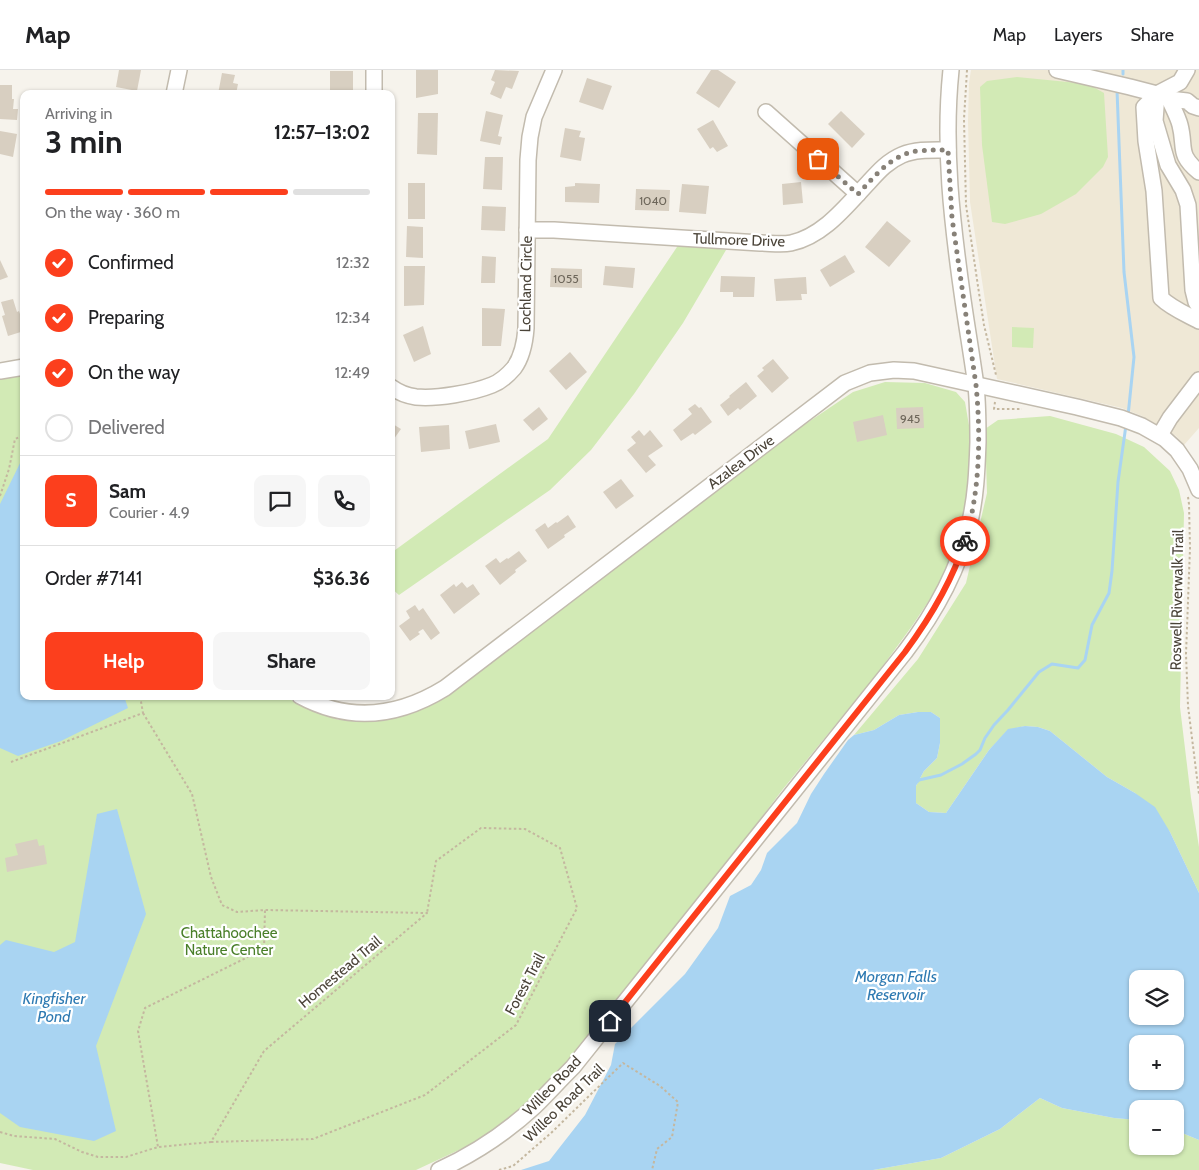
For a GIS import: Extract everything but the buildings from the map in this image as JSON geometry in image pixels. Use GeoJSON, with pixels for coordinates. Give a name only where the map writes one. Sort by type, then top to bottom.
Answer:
{"type":"FeatureCollection","features":[{"type":"Feature","properties":{"kind":"street"},"geometry":{"type":"LineString","coordinates":[[175,90],[179,70]]}},
{"type":"Feature","properties":{"kind":"street"},"geometry":{"type":"LineString","coordinates":[[374,70],[374,90]]}},
{"type":"Feature","properties":{"kind":"street","name":"Lochland Circle"},"geometry":{"type":"LineString","coordinates":[[395,389],[403,393],[426,398],[476,390],[494,384],[504,378],[514,368],[519,359],[523,349],[526,328],[528,154],[530,137],[534,117],[554,70]]}},
{"type":"Feature","properties":{"kind":"street","name":"Willeo Road"},"geometry":{"type":"LineString","coordinates":[[439,1170],[466,1157],[512,1126],[534,1107],[573,1067],[918,634],[930,616],[956,566],[969,526],[974,498],[977,470],[978,410],[952,218],[948,150],[951,70]]}},
{"type":"Feature","properties":{"kind":"street"},"geometry":{"type":"LineString","coordinates":[[1057,70],[1130,86],[1163,97],[1187,101],[1192,106],[1199,108]]}},
{"type":"Feature","properties":{"kind":"street"},"geometry":{"type":"LineString","coordinates":[[1187,70],[1180,82],[1163,97],[1144,107],[1146,141],[1154,191],[1161,298],[1166,303],[1199,321]]}},
{"type":"Feature","properties":{"kind":"street"},"geometry":{"type":"LineString","coordinates":[[1163,97],[1199,96]]}},
{"type":"Feature","properties":{"kind":"street"},"geometry":{"type":"LineString","coordinates":[[1163,97],[1180,124],[1186,159],[1199,172]]}},
{"type":"Feature","properties":{"kind":"street"},"geometry":{"type":"LineString","coordinates":[[1163,97],[1154,121],[1168,165],[1183,190],[1188,205],[1193,290],[1199,307]]}},
{"type":"Feature","properties":{"kind":"street"},"geometry":{"type":"LineString","coordinates":[[766,112],[858,194]]}},
{"type":"Feature","properties":{"kind":"street","name":"Tullmore Drive"},"geometry":{"type":"LineString","coordinates":[[527,230],[790,243],[803,239],[823,228],[890,162],[902,155],[916,151],[948,150]]}},
{"type":"Feature","properties":{"kind":"street"},"geometry":{"type":"LineString","coordinates":[[0,371],[20,368]]}},
{"type":"Feature","properties":{"kind":"street","name":"Azalea Drive"},"geometry":{"type":"LineString","coordinates":[[307,700],[336,710],[380,713],[414,705],[431,697],[845,383],[870,373],[894,370],[914,371],[1077,407],[1128,421],[1160,435],[1170,443],[1190,469],[1193,492]]}},
{"type":"Feature","properties":{"kind":"street"},"geometry":{"type":"LineString","coordinates":[[1160,435],[1170,418],[1199,380]]}},
{"type":"Feature","properties":{"kind":"path"},"geometry":{"type":"LineString","coordinates":[[967,70],[964,119],[966,205],[981,309],[996,372],[994,409]]}},
{"type":"Feature","properties":{"kind":"path"},"geometry":{"type":"LineString","coordinates":[[0,496],[9,468],[15,439],[20,437]]}},
{"type":"Feature","properties":{"kind":"path","name":"Roswell Riverwalk Trail"},"geometry":{"type":"LineString","coordinates":[[1193,492],[1190,504],[1186,654],[1188,706],[1199,794]]}},
{"type":"Feature","properties":{"kind":"path"},"geometry":{"type":"LineString","coordinates":[[11,762],[143,712],[141,700]]}},
{"type":"Feature","properties":{"kind":"path","name":"Homestead Trail"},"geometry":{"type":"LineString","coordinates":[[143,712],[192,794],[211,877],[222,905],[238,912],[265,910],[427,914]]}},
{"type":"Feature","properties":{"kind":"path","name":"Forest Trail"},"geometry":{"type":"LineString","coordinates":[[211,1142],[313,1139],[425,1094],[516,1025],[577,908],[560,848],[525,829],[482,828],[436,861],[427,914]]}},
{"type":"Feature","properties":{"kind":"path"},"geometry":{"type":"LineString","coordinates":[[158,1147],[138,1031],[145,1008],[264,949],[265,910]]}},
{"type":"Feature","properties":{"kind":"path","name":"Homestead Trail"},"geometry":{"type":"LineString","coordinates":[[211,1142],[264,1051],[427,914]]}},
{"type":"Feature","properties":{"kind":"path","name":"Willeo Road Trail"},"geometry":{"type":"LineString","coordinates":[[500,1170],[513,1166],[551,1133],[623,1063],[660,1086],[678,1102],[672,1137],[657,1149],[652,1170]]}},
{"type":"Feature","properties":{"kind":"path"},"geometry":{"type":"LineString","coordinates":[[0,1132],[14,1136],[55,1139],[82,1152],[98,1157],[126,1157],[158,1147],[211,1142]]}},
{"type":"Feature","properties":{"kind":"shaded area"},"geometry":{"type":"Polygon","coordinates":[[[971,70],[1199,70],[1199,428],[1184,445],[1176,436],[1142,416],[1122,408],[997,379],[970,202],[968,121],[971,70]]]}},
{"type":"Feature","properties":{"kind":"green space"},"geometry":{"type":"Polygon","coordinates":[[[1017,77],[1088,84],[1104,93],[1108,157],[1103,167],[1076,194],[1041,214],[1005,224],[992,222],[982,145],[980,87],[987,81],[1017,77]]]}},
{"type":"Feature","properties":{"kind":"green space"},"geometry":{"type":"Polygon","coordinates":[[[679,244],[726,250],[683,323],[634,394],[591,450],[550,490],[399,595],[395,592],[395,550],[548,439],[679,244]]]}},
{"type":"Feature","properties":{"kind":"green space"},"geometry":{"type":"Polygon","coordinates":[[[1012,327],[1034,328],[1033,348],[1012,347],[1012,327]]]}},
{"type":"Feature","properties":{"kind":"green space","name":"Chattahoochee Nature Center"},"geometry":{"type":"Polygon","coordinates":[[[20,372],[20,700],[291,700],[306,708],[339,720],[374,720],[414,711],[438,700],[527,625],[801,427],[853,392],[885,382],[925,383],[956,392],[965,402],[972,443],[967,507],[940,584],[912,626],[877,674],[783,789],[550,1095],[474,1143],[416,1170],[33,1170],[0,1163],[0,375],[20,372]]]}},
{"type":"Feature","properties":{"kind":"green space"},"geometry":{"type":"Polygon","coordinates":[[[1050,416],[1116,434],[1144,447],[1170,471],[1179,490],[1184,513],[1180,707],[1199,847],[1199,893],[1170,832],[1135,793],[1107,777],[1050,731],[1038,727],[1025,726],[1008,730],[989,750],[946,813],[929,812],[916,803],[916,786],[924,771],[937,758],[940,743],[940,718],[931,712],[899,715],[874,730],[854,735],[918,659],[966,583],[987,493],[985,429],[998,420],[1050,416]]]}},
{"type":"Feature","properties":{"kind":"green space"},"geometry":{"type":"Polygon","coordinates":[[[1040,1098],[1062,1108],[1129,1119],[1129,1155],[1184,1155],[1184,1134],[1199,1140],[1199,1170],[873,1170],[941,1158],[1000,1129],[1040,1098]]]}},
{"type":"Feature","properties":{"kind":"water"},"geometry":{"type":"Polygon","coordinates":[[[20,463],[20,700],[125,700],[128,708],[61,741],[18,756],[0,748],[0,504],[20,463]]]}},
{"type":"Feature","properties":{"kind":"water","name":"Morgan Falls Reservoir"},"geometry":{"type":"Polygon","coordinates":[[[931,712],[940,718],[940,743],[937,758],[924,771],[916,786],[916,803],[929,812],[946,813],[989,750],[1008,729],[1025,726],[1038,727],[1050,731],[1107,777],[1155,807],[1170,832],[1199,893],[1199,1140],[1184,1134],[1184,1100],[1129,1100],[1129,1119],[1062,1108],[1040,1098],[1000,1129],[941,1158],[873,1170],[521,1170],[549,1161],[585,1115],[611,1065],[615,1044],[685,974],[718,928],[730,896],[751,885],[761,870],[767,853],[797,823],[811,794],[848,740],[854,735],[874,730],[899,715],[931,712]]]}},
{"type":"Feature","properties":{"kind":"water","name":"Kingfisher Pond"},"geometry":{"type":"Polygon","coordinates":[[[117,809],[146,914],[96,1046],[116,1131],[94,1141],[20,1127],[0,1113],[0,945],[6,940],[54,952],[75,942],[97,814],[117,809]]]}},
{"type":"Feature","properties":{"kind":"waterway"},"geometry":{"type":"LineString","coordinates":[[1117,90],[1124,272],[1134,357],[1128,416]]}},
{"type":"Feature","properties":{"kind":"waterway"},"geometry":{"type":"LineString","coordinates":[[917,782],[941,775],[976,754],[994,725],[1039,672],[1052,664],[1078,668],[1085,660],[1092,625],[1109,593],[1118,482],[1126,425]]}},
{"type":"Feature","properties":{"kind":"way so far"},"geometry":{"type":"LineString","coordinates":[[818,159],[858,194],[880,170],[902,155],[916,151],[948,150],[952,218],[978,410],[976,484],[972,513],[965,541]]}},
{"type":"Feature","properties":{"kind":"route"},"geometry":{"type":"LineString","coordinates":[[610,1021],[905,652],[930,616],[943,592],[956,566],[965,541]]}}]}
